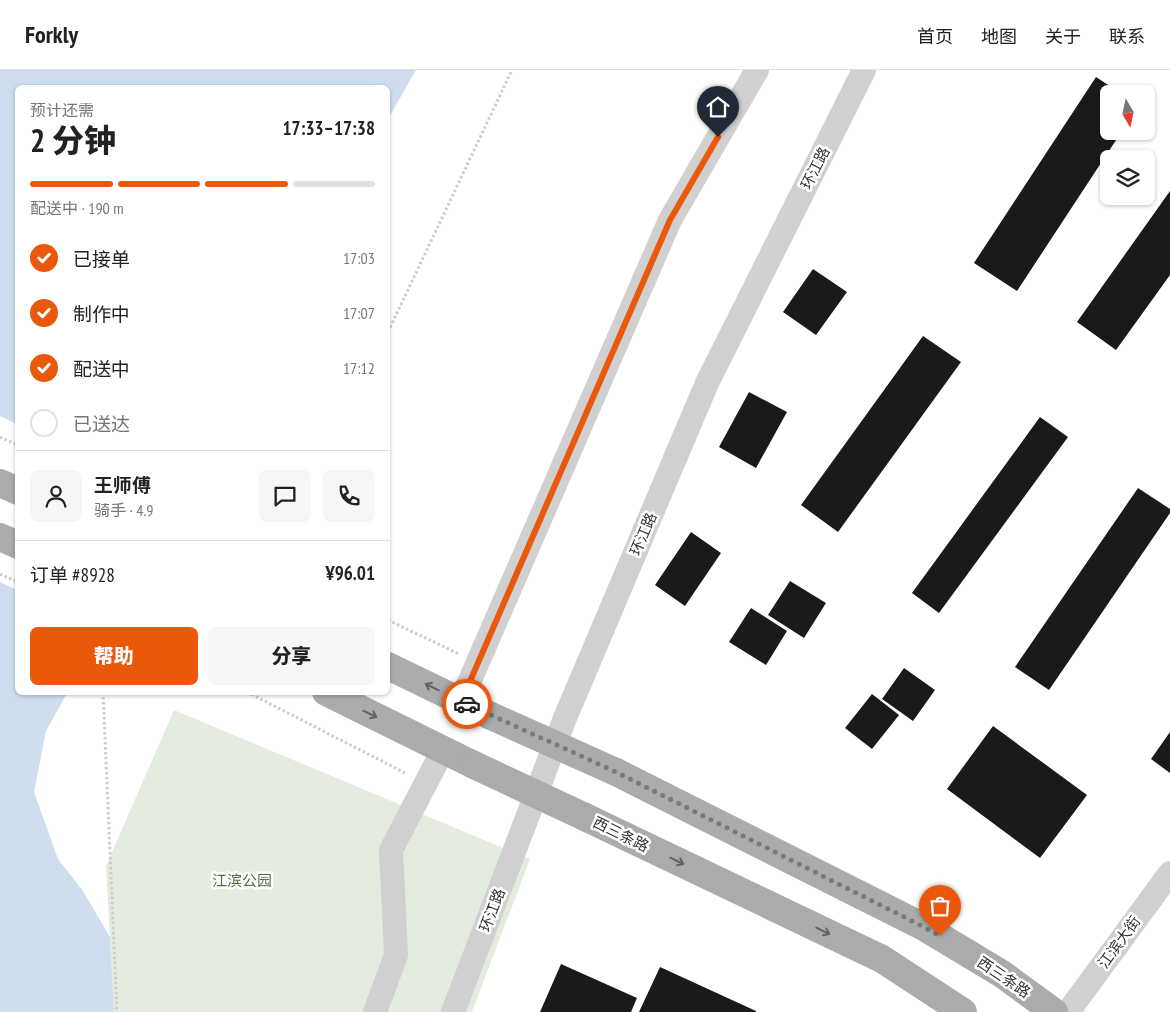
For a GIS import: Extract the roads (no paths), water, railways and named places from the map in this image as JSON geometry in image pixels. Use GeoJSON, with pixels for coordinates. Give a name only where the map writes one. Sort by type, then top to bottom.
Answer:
{"type":"FeatureCollection","features":[{"type":"Feature","properties":{"kind":"main road"},"geometry":{"type":"LineString","coordinates":[[0,483],[15,490]]}},
{"type":"Feature","properties":{"kind":"main road"},"geometry":{"type":"LineString","coordinates":[[0,537],[15,544]]}},
{"type":"Feature","properties":{"kind":"main road","name":"西三条路"},"geometry":{"type":"LineString","coordinates":[[390,667],[491,716],[616,772],[924,927],[1002,974],[1054,1012]]}},
{"type":"Feature","properties":{"kind":"main road","name":"西三条路"},"geometry":{"type":"LineString","coordinates":[[332,695],[442,750],[586,817],[882,960],[964,1012]]}},
{"type":"Feature","properties":{"kind":"street"},"geometry":{"type":"LineString","coordinates":[[461,702],[670,220],[757,70]]}},
{"type":"Feature","properties":{"kind":"street","name":"环江路"},"geometry":{"type":"LineString","coordinates":[[454,1012],[565,718],[707,383],[864,70]]}},
{"type":"Feature","properties":{"kind":"street"},"geometry":{"type":"LineString","coordinates":[[375,1012],[396,956],[391,850],[442,750]]}},
{"type":"Feature","properties":{"kind":"street","name":"江滨大街"},"geometry":{"type":"LineString","coordinates":[[1068,1012],[1170,873]]}},
{"type":"Feature","properties":{"kind":"water"},"geometry":{"type":"Polygon","coordinates":[[[0,70],[416,70],[390,116],[390,85],[15,85],[15,695],[66,695],[46,731],[34,792],[58,859],[83,891],[110,937],[114,1012],[0,1012],[0,70]]]}},
{"type":"Feature","properties":{"kind":"park label","name":"江滨公园"},"geometry":{"type":"Point","coordinates":[242,880]}}]}
